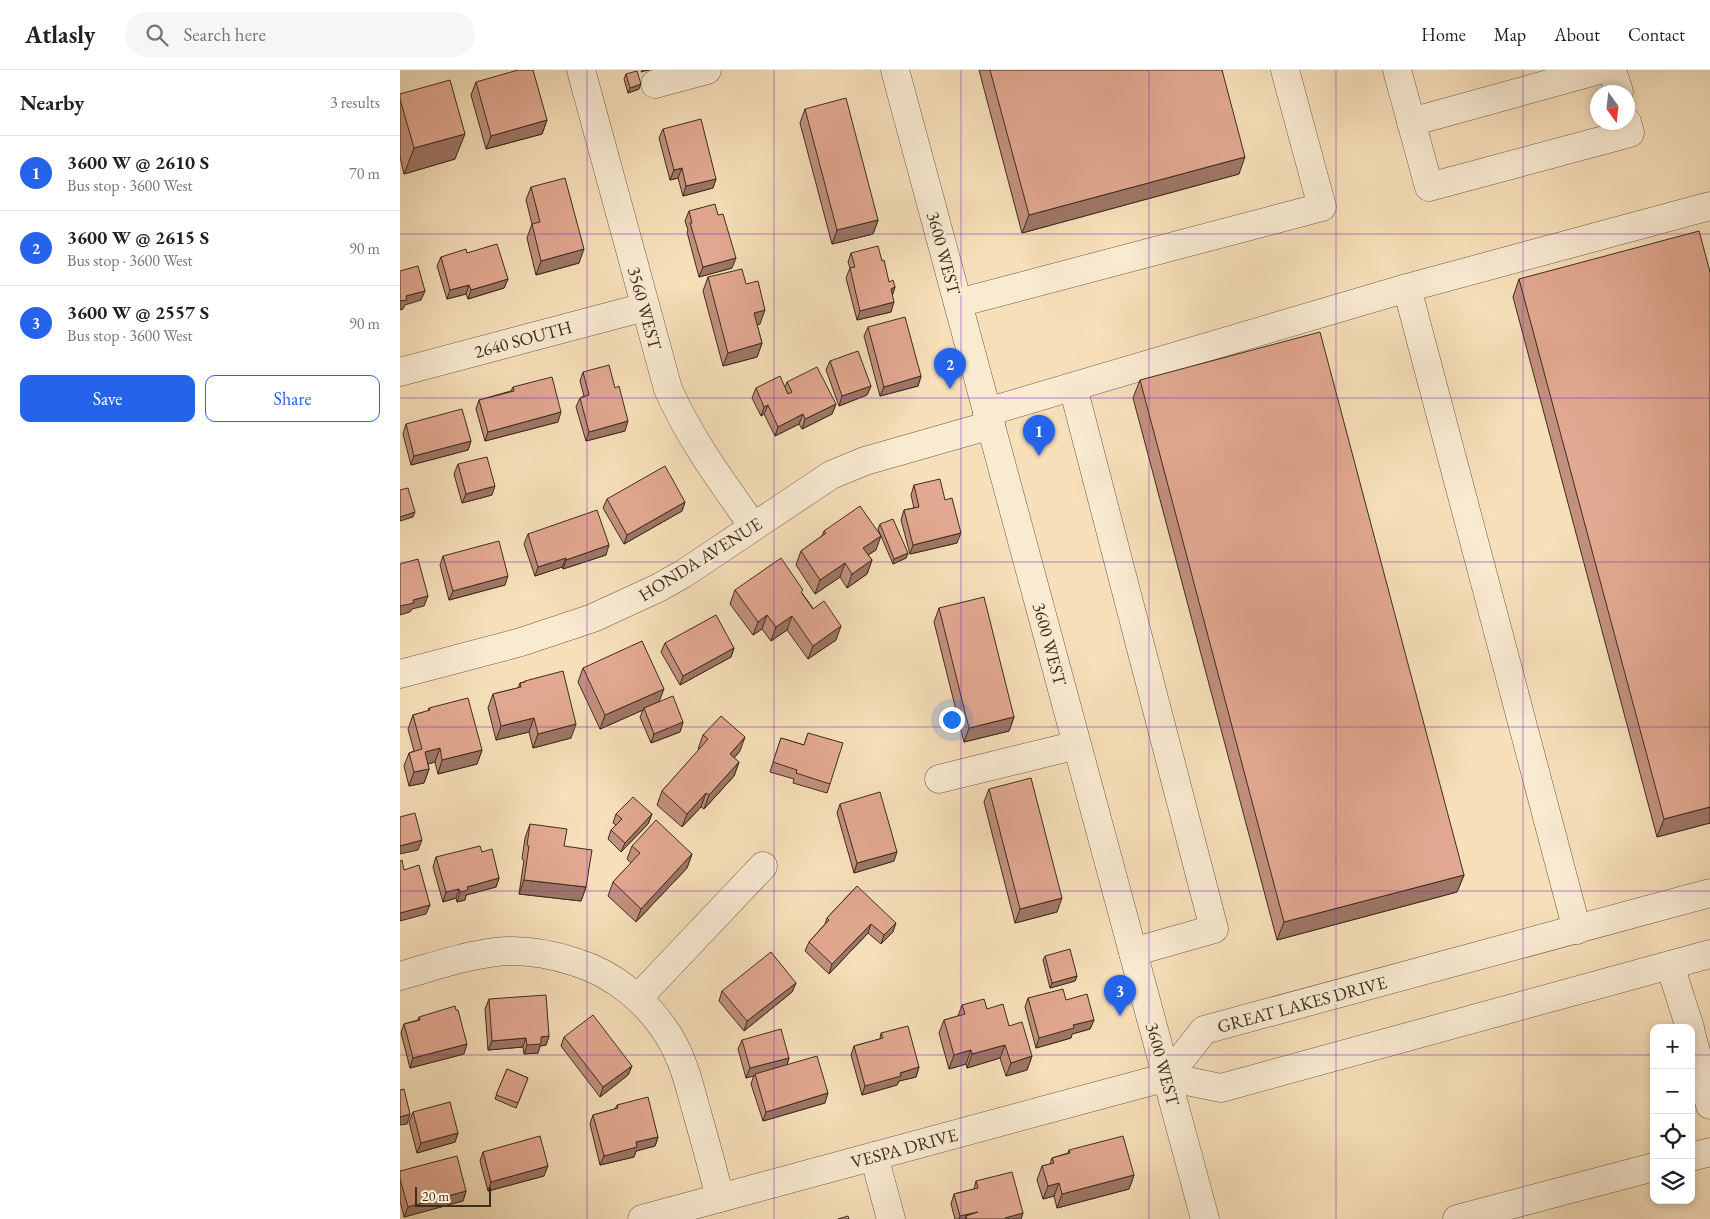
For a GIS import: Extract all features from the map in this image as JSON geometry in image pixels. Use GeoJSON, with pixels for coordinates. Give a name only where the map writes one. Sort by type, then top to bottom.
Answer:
{"type":"FeatureCollection","features":[{"type":"Feature","properties":{"kind":"street","name":"3560 WEST"},"geometry":{"type":"LineString","coordinates":[[581,70],[663,372],[681,417],[707,460],[753,526]]}},
{"type":"Feature","properties":{"kind":"street"},"geometry":{"type":"LineString","coordinates":[[655,84],[707,70]]}},
{"type":"Feature","properties":{"kind":"street","name":"3600 WEST"},"geometry":{"type":"LineString","coordinates":[[895,70],[1205,1219]]}},
{"type":"Feature","properties":{"kind":"street"},"geometry":{"type":"LineString","coordinates":[[958,303],[1322,207],[1286,70]]}},
{"type":"Feature","properties":{"kind":"street"},"geometry":{"type":"LineString","coordinates":[[1397,70],[1429,187],[1630,133],[1629,130]]}},
{"type":"Feature","properties":{"kind":"street"},"geometry":{"type":"LineString","coordinates":[[1411,122],[1599,70]]}},
{"type":"Feature","properties":{"kind":"street"},"geometry":{"type":"LineString","coordinates":[[1612,70],[1617,85]]}},
{"type":"Feature","properties":{"kind":"street","name":"HONDA AVENUE"},"geometry":{"type":"LineString","coordinates":[[400,674],[521,642],[593,618],[658,588],[683,574],[813,485],[845,468],[989,419],[1073,387],[1407,288],[1710,206]]}},
{"type":"Feature","properties":{"kind":"street"},"geometry":{"type":"LineString","coordinates":[[1407,288],[1577,930]]}},
{"type":"Feature","properties":{"kind":"street","name":"2640 SOUTH"},"geometry":{"type":"LineString","coordinates":[[400,372],[645,306]]}},
{"type":"Feature","properties":{"kind":"street"},"geometry":{"type":"LineString","coordinates":[[1073,387],[1214,929],[1133,952]]}},
{"type":"Feature","properties":{"kind":"street"},"geometry":{"type":"LineString","coordinates":[[939,779],[1077,745]]}},
{"type":"Feature","properties":{"kind":"street"},"geometry":{"type":"LineString","coordinates":[[638,998],[763,866]]}},
{"type":"Feature","properties":{"kind":"street","name":"GREAT LAKES DRIVE"},"geometry":{"type":"LineString","coordinates":[[1167,1077],[1204,1030],[1710,893]]}},
{"type":"Feature","properties":{"kind":"street"},"geometry":{"type":"LineString","coordinates":[[400,976],[471,957],[498,952],[527,952],[556,956],[581,964],[604,974],[622,985],[638,998],[670,1039],[683,1065],[720,1198]]}},
{"type":"Feature","properties":{"kind":"street"},"geometry":{"type":"LineString","coordinates":[[1167,1077],[1221,1088],[1710,954]]}},
{"type":"Feature","properties":{"kind":"street"},"geometry":{"type":"LineString","coordinates":[[1670,965],[1697,1040],[1710,1105]]}},
{"type":"Feature","properties":{"kind":"street","name":"VESPA DRIVE"},"geometry":{"type":"LineString","coordinates":[[642,1219],[1167,1077]]}},
{"type":"Feature","properties":{"kind":"street"},"geometry":{"type":"LineString","coordinates":[[1695,1156],[1710,1152]]}},
{"type":"Feature","properties":{"kind":"street"},"geometry":{"type":"LineString","coordinates":[[874,1156],[891,1219]]}},
{"type":"Feature","properties":{"kind":"street"},"geometry":{"type":"LineString","coordinates":[[1456,1219],[1650,1168]]}},
{"type":"Feature","properties":{"kind":"building"},"geometry":{"type":"Polygon","coordinates":[[[518,70],[533,70],[547,120],[491,136],[476,82],[518,70]]]}},
{"type":"Feature","properties":{"kind":"building"},"geometry":{"type":"Polygon","coordinates":[[[990,70],[1222,70],[1245,157],[1029,215],[990,70]]]}},
{"type":"Feature","properties":{"kind":"building"},"geometry":{"type":"Polygon","coordinates":[[[637,71],[641,84],[630,88],[626,74],[637,71]]]}},
{"type":"Feature","properties":{"kind":"building"},"geometry":{"type":"Polygon","coordinates":[[[450,80],[465,134],[414,148],[400,94],[450,80]]]}},
{"type":"Feature","properties":{"kind":"building"},"geometry":{"type":"Polygon","coordinates":[[[846,98],[878,220],[837,230],[805,109],[846,98]]]}},
{"type":"Feature","properties":{"kind":"building"},"geometry":{"type":"Polygon","coordinates":[[[701,119],[716,179],[686,186],[682,168],[674,170],[663,129],[701,119]]]}},
{"type":"Feature","properties":{"kind":"building"},"geometry":{"type":"Polygon","coordinates":[[[565,178],[584,249],[541,261],[532,224],[540,222],[531,187],[565,178]]]}},
{"type":"Feature","properties":{"kind":"building"},"geometry":{"type":"Polygon","coordinates":[[[715,204],[718,215],[723,214],[736,258],[703,267],[690,223],[692,223],[689,211],[715,204]]]}},
{"type":"Feature","properties":{"kind":"building"},"geometry":{"type":"Polygon","coordinates":[[[1699,231],[1710,272],[1710,807],[1664,819],[1519,279],[1699,231]]]}},
{"type":"Feature","properties":{"kind":"building"},"geometry":{"type":"Polygon","coordinates":[[[497,244],[508,279],[471,290],[469,285],[450,290],[441,257],[466,249],[467,253],[497,244]]]}},
{"type":"Feature","properties":{"kind":"building"},"geometry":{"type":"Polygon","coordinates":[[[878,246],[882,261],[884,260],[889,282],[893,280],[895,287],[891,289],[894,302],[860,311],[850,268],[855,267],[851,253],[878,246]]]}},
{"type":"Feature","properties":{"kind":"building"},"geometry":{"type":"Polygon","coordinates":[[[418,266],[425,291],[406,296],[407,300],[400,301],[400,271],[418,266]]]}},
{"type":"Feature","properties":{"kind":"building"},"geometry":{"type":"Polygon","coordinates":[[[742,269],[746,284],[758,281],[765,310],[754,313],[762,343],[728,353],[708,277],[742,269]]]}},
{"type":"Feature","properties":{"kind":"building"},"geometry":{"type":"Polygon","coordinates":[[[905,317],[921,376],[884,387],[868,327],[905,317]]]}},
{"type":"Feature","properties":{"kind":"building"},"geometry":{"type":"Polygon","coordinates":[[[1320,332],[1464,875],[1284,922],[1140,380],[1320,332]]]}},
{"type":"Feature","properties":{"kind":"building"},"geometry":{"type":"Polygon","coordinates":[[[858,351],[871,386],[842,396],[830,361],[858,351]]]}},
{"type":"Feature","properties":{"kind":"building"},"geometry":{"type":"Polygon","coordinates":[[[609,365],[615,388],[619,386],[628,421],[589,432],[580,398],[589,395],[583,372],[609,365]]]}},
{"type":"Feature","properties":{"kind":"building"},"geometry":{"type":"Polygon","coordinates":[[[817,367],[836,404],[805,419],[803,414],[778,427],[768,405],[764,407],[756,388],[780,376],[788,394],[792,392],[787,382],[817,367]]]}},
{"type":"Feature","properties":{"kind":"building"},"geometry":{"type":"Polygon","coordinates":[[[552,377],[561,412],[488,432],[479,400],[514,391],[513,387],[552,377]]]}},
{"type":"Feature","properties":{"kind":"building"},"geometry":{"type":"Polygon","coordinates":[[[462,409],[471,441],[414,456],[406,424],[462,409]]]}},
{"type":"Feature","properties":{"kind":"building"},"geometry":{"type":"Polygon","coordinates":[[[487,457],[495,486],[466,494],[458,464],[487,457]]]}},
{"type":"Feature","properties":{"kind":"building"},"geometry":{"type":"Polygon","coordinates":[[[665,466],[685,502],[627,535],[607,499],[665,466]]]}},
{"type":"Feature","properties":{"kind":"building"},"geometry":{"type":"Polygon","coordinates":[[[940,479],[945,500],[952,498],[961,533],[913,545],[904,510],[919,507],[914,485],[940,479]]]}},
{"type":"Feature","properties":{"kind":"building"},"geometry":{"type":"Polygon","coordinates":[[[408,488],[415,512],[400,517],[400,490],[408,488]]]}},
{"type":"Feature","properties":{"kind":"building"},"geometry":{"type":"Polygon","coordinates":[[[860,506],[881,536],[863,548],[872,560],[852,574],[845,563],[820,580],[801,551],[826,533],[824,531],[860,506]]]}},
{"type":"Feature","properties":{"kind":"building"},"geometry":{"type":"Polygon","coordinates":[[[597,510],[609,545],[566,560],[566,558],[538,567],[528,534],[597,510]]]}},
{"type":"Feature","properties":{"kind":"building"},"geometry":{"type":"Polygon","coordinates":[[[893,519],[908,553],[894,559],[880,524],[893,519]]]}},
{"type":"Feature","properties":{"kind":"building"},"geometry":{"type":"Polygon","coordinates":[[[499,541],[508,576],[453,591],[443,556],[499,541]]]}},
{"type":"Feature","properties":{"kind":"building"},"geometry":{"type":"Polygon","coordinates":[[[781,558],[803,590],[801,592],[813,609],[824,601],[841,626],[813,646],[792,616],[776,627],[767,615],[758,622],[735,590],[781,558]]]}},
{"type":"Feature","properties":{"kind":"building"},"geometry":{"type":"Polygon","coordinates":[[[418,559],[428,596],[413,600],[414,603],[400,606],[400,564],[418,559]]]}},
{"type":"Feature","properties":{"kind":"building"},"geometry":{"type":"Polygon","coordinates":[[[984,597],[1014,717],[969,728],[939,608],[984,597]]]}},
{"type":"Feature","properties":{"kind":"building"},"geometry":{"type":"Polygon","coordinates":[[[716,615],[734,648],[683,676],[665,643],[716,615]]]}},
{"type":"Feature","properties":{"kind":"building"},"geometry":{"type":"Polygon","coordinates":[[[642,641],[664,689],[605,715],[583,668],[642,641]]]}},
{"type":"Feature","properties":{"kind":"building"},"geometry":{"type":"Polygon","coordinates":[[[563,671],[576,724],[538,734],[534,718],[501,726],[493,694],[521,687],[520,683],[525,681],[563,671]]]}},
{"type":"Feature","properties":{"kind":"building"},"geometry":{"type":"Polygon","coordinates":[[[673,696],[683,722],[654,734],[644,708],[673,696]]]}},
{"type":"Feature","properties":{"kind":"building"},"geometry":{"type":"Polygon","coordinates":[[[468,698],[482,750],[442,760],[440,748],[425,752],[429,769],[414,772],[409,753],[422,749],[413,715],[430,710],[429,708],[468,698]]]}},
{"type":"Feature","properties":{"kind":"building"},"geometry":{"type":"Polygon","coordinates":[[[721,716],[745,737],[730,754],[739,762],[709,795],[706,793],[687,814],[662,791],[708,739],[703,735],[721,716]]]}},
{"type":"Feature","properties":{"kind":"building"},"geometry":{"type":"Polygon","coordinates":[[[808,733],[843,743],[830,784],[796,773],[797,770],[773,762],[781,738],[804,745],[808,733]]]}},
{"type":"Feature","properties":{"kind":"building"},"geometry":{"type":"Polygon","coordinates":[[[1031,778],[1062,898],[1020,909],[989,789],[1031,778]]]}},
{"type":"Feature","properties":{"kind":"building"},"geometry":{"type":"Polygon","coordinates":[[[880,792],[897,852],[857,863],[840,804],[880,792]]]}},
{"type":"Feature","properties":{"kind":"building"},"geometry":{"type":"Polygon","coordinates":[[[633,797],[652,814],[625,843],[611,830],[622,819],[616,814],[633,797]]]}},
{"type":"Feature","properties":{"kind":"building"},"geometry":{"type":"Polygon","coordinates":[[[415,813],[422,840],[400,846],[400,817],[415,813]]]}},
{"type":"Feature","properties":{"kind":"building"},"geometry":{"type":"Polygon","coordinates":[[[656,820],[692,854],[641,909],[613,882],[640,853],[632,846],[656,820]]]}},
{"type":"Feature","properties":{"kind":"building"},"geometry":{"type":"Polygon","coordinates":[[[530,824],[567,829],[564,846],[592,850],[586,887],[524,880],[530,824]]]}},
{"type":"Feature","properties":{"kind":"building"},"geometry":{"type":"Polygon","coordinates":[[[480,846],[482,852],[492,849],[499,878],[467,887],[468,890],[460,892],[459,889],[446,892],[436,857],[480,846]]]}},
{"type":"Feature","properties":{"kind":"building"},"geometry":{"type":"Polygon","coordinates":[[[402,860],[404,870],[419,865],[430,905],[400,913],[400,861],[402,860]]]}},
{"type":"Feature","properties":{"kind":"building"},"geometry":{"type":"Polygon","coordinates":[[[857,886],[896,923],[884,935],[871,924],[832,964],[809,942],[829,920],[827,918],[857,886]]]}},
{"type":"Feature","properties":{"kind":"building"},"geometry":{"type":"Polygon","coordinates":[[[1070,949],[1077,976],[1052,983],[1045,956],[1070,949]]]}},
{"type":"Feature","properties":{"kind":"building"},"geometry":{"type":"Polygon","coordinates":[[[771,952],[796,983],[747,1021],[722,991],[771,952]]]}},
{"type":"Feature","properties":{"kind":"building"},"geometry":{"type":"Polygon","coordinates":[[[1063,989],[1066,1000],[1087,994],[1094,1020],[1073,1025],[1074,1028],[1039,1038],[1028,998],[1063,989]]]}},
{"type":"Feature","properties":{"kind":"building"},"geometry":{"type":"Polygon","coordinates":[[[546,995],[549,1036],[541,1037],[541,1044],[527,1045],[526,1038],[492,1041],[489,999],[546,995]]]}},
{"type":"Feature","properties":{"kind":"building"},"geometry":{"type":"Polygon","coordinates":[[[984,999],[987,1009],[1003,1004],[1009,1026],[1022,1022],[1032,1056],[1011,1063],[1005,1045],[972,1054],[971,1050],[954,1055],[944,1020],[965,1014],[962,1005],[984,999]]]}},
{"type":"Feature","properties":{"kind":"building"},"geometry":{"type":"Polygon","coordinates":[[[455,1006],[456,1010],[458,1010],[467,1044],[413,1058],[404,1024],[420,1020],[419,1017],[455,1006]]]}},
{"type":"Feature","properties":{"kind":"building"},"geometry":{"type":"Polygon","coordinates":[[[593,1015],[632,1066],[603,1087],[564,1037],[593,1015]]]}},
{"type":"Feature","properties":{"kind":"building"},"geometry":{"type":"Polygon","coordinates":[[[908,1026],[919,1067],[900,1073],[901,1076],[865,1086],[854,1046],[883,1038],[881,1033],[908,1026]]]}},
{"type":"Feature","properties":{"kind":"building"},"geometry":{"type":"Polygon","coordinates":[[[781,1029],[789,1058],[750,1068],[742,1040],[781,1029]]]}},
{"type":"Feature","properties":{"kind":"building"},"geometry":{"type":"Polygon","coordinates":[[[817,1056],[828,1093],[766,1112],[755,1074],[817,1056]]]}},
{"type":"Feature","properties":{"kind":"building"},"geometry":{"type":"Polygon","coordinates":[[[507,1069],[528,1078],[518,1103],[496,1095],[507,1069]]]}},
{"type":"Feature","properties":{"kind":"building"},"geometry":{"type":"Polygon","coordinates":[[[404,1089],[410,1114],[400,1117],[400,1090],[404,1089]]]}},
{"type":"Feature","properties":{"kind":"building"},"geometry":{"type":"Polygon","coordinates":[[[648,1097],[658,1137],[636,1142],[637,1147],[604,1156],[593,1115],[618,1108],[617,1105],[648,1097]]]}},
{"type":"Feature","properties":{"kind":"building"},"geometry":{"type":"Polygon","coordinates":[[[450,1102],[458,1133],[421,1143],[413,1112],[450,1102]]]}},
{"type":"Feature","properties":{"kind":"building"},"geometry":{"type":"Polygon","coordinates":[[[540,1136],[548,1166],[491,1182],[483,1152],[540,1136]]]}},
{"type":"Feature","properties":{"kind":"building"},"geometry":{"type":"Polygon","coordinates":[[[1123,1136],[1134,1175],[1062,1194],[1059,1183],[1048,1186],[1042,1166],[1054,1163],[1052,1158],[1070,1153],[1069,1150],[1123,1136]]]}},
{"type":"Feature","properties":{"kind":"building"},"geometry":{"type":"Polygon","coordinates":[[[457,1156],[466,1191],[408,1207],[400,1179],[400,1171],[457,1156]]]}},
{"type":"Feature","properties":{"kind":"building"},"geometry":{"type":"Polygon","coordinates":[[[1012,1172],[1023,1213],[1005,1219],[967,1219],[966,1216],[978,1212],[960,1216],[954,1194],[978,1188],[976,1181],[1012,1172]]]}},
{"type":"Feature","properties":{"kind":"building"},"geometry":{"type":"Polygon","coordinates":[[[848,1216],[849,1219],[838,1219],[848,1216]]]}},
{"type":"Feature","properties":{"kind":"place","name":"3600 W @ 2615 S"},"geometry":{"type":"Point","coordinates":[950,389]}},
{"type":"Feature","properties":{"kind":"place","name":"3600 W @ 2610 S"},"geometry":{"type":"Point","coordinates":[1039,456]}},
{"type":"Feature","properties":{"kind":"place","name":"3600 W @ 2557 S"},"geometry":{"type":"Point","coordinates":[1120,1016]}}]}
